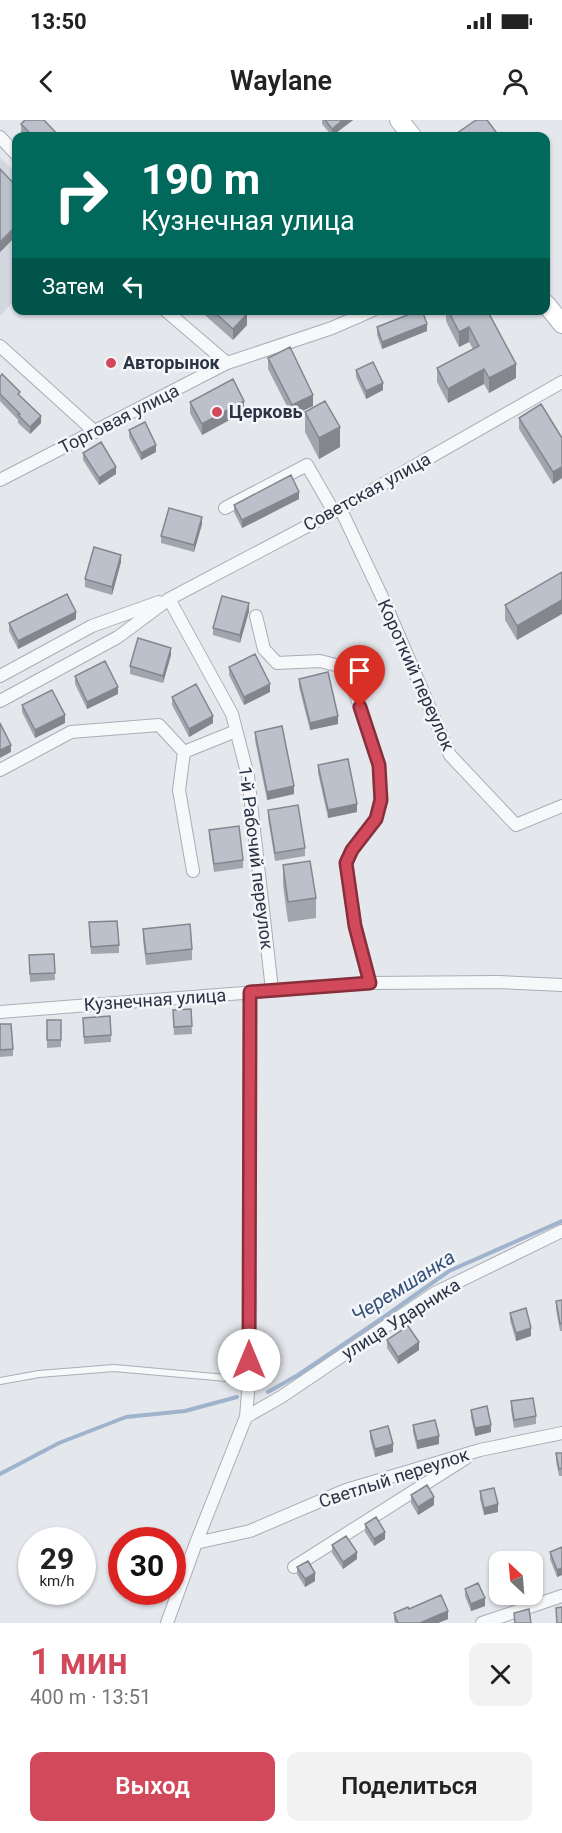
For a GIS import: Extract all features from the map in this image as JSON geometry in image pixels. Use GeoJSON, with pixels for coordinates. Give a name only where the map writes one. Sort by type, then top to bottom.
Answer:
{"type":"FeatureCollection","features":[{"type":"Feature","properties":{"kind":"main road"},"geometry":{"type":"LineString","coordinates":[[399,120],[409,132]]}},
{"type":"Feature","properties":{"kind":"main road"},"geometry":{"type":"LineString","coordinates":[[550,309],[562,324]]}},
{"type":"Feature","properties":{"kind":"street"},"geometry":{"type":"LineString","coordinates":[[0,136],[12,150]]}},
{"type":"Feature","properties":{"kind":"street"},"geometry":{"type":"LineString","coordinates":[[171,315],[227,363]]}},
{"type":"Feature","properties":{"kind":"street","name":"Торговая улица"},"geometry":{"type":"LineString","coordinates":[[0,480],[227,363],[332,328],[362,315]]}},
{"type":"Feature","properties":{"kind":"street"},"geometry":{"type":"LineString","coordinates":[[0,346],[95,432]]}},
{"type":"Feature","properties":{"kind":"street","name":"Советская улица"},"geometry":{"type":"LineString","coordinates":[[0,701],[118,637],[169,599],[337,510],[562,382]]}},
{"type":"Feature","properties":{"kind":"street","name":"Короткий переулок"},"geometry":{"type":"LineString","coordinates":[[225,508],[307,465],[337,510],[384,601],[450,755],[516,825],[562,806]]}},
{"type":"Feature","properties":{"kind":"street","name":"Советская улица"},"geometry":{"type":"LineString","coordinates":[[0,676],[92,626],[169,599]]}},
{"type":"Feature","properties":{"kind":"street","name":"1-й Рабочий переулок"},"geometry":{"type":"LineString","coordinates":[[169,599],[232,714],[249,776],[272,990]]}},
{"type":"Feature","properties":{"kind":"street"},"geometry":{"type":"LineString","coordinates":[[256,616],[264,649],[277,663],[320,661],[347,668],[379,765],[381,800],[376,819],[352,850],[346,863],[355,926],[370,983]]}},
{"type":"Feature","properties":{"kind":"street"},"geometry":{"type":"LineString","coordinates":[[0,770],[71,732],[159,725],[184,752]]}},
{"type":"Feature","properties":{"kind":"street"},"geometry":{"type":"LineString","coordinates":[[184,752],[236,731]]}},
{"type":"Feature","properties":{"kind":"street"},"geometry":{"type":"LineString","coordinates":[[184,752],[179,790],[193,871]]}},
{"type":"Feature","properties":{"kind":"street","name":"Кузнечная улица"},"geometry":{"type":"LineString","coordinates":[[0,1011],[370,983],[499,982],[562,985]]}},
{"type":"Feature","properties":{"kind":"street"},"geometry":{"type":"LineString","coordinates":[[168,1623],[196,1543],[246,1417],[249,1380],[250,992]]}},
{"type":"Feature","properties":{"kind":"street","name":"улица Ударника"},"geometry":{"type":"LineString","coordinates":[[246,1417],[281,1397],[435,1293],[562,1231]]}},
{"type":"Feature","properties":{"kind":"street","name":"Светлый переулок"},"geometry":{"type":"LineString","coordinates":[[196,1543],[250,1531],[346,1490],[480,1450],[562,1433]]}},
{"type":"Feature","properties":{"kind":"street"},"geometry":{"type":"LineString","coordinates":[[294,1567],[480,1450]]}},
{"type":"Feature","properties":{"kind":"street"},"geometry":{"type":"LineString","coordinates":[[483,1623],[562,1596]]}},
{"type":"Feature","properties":{"kind":"lane"},"geometry":{"type":"LineString","coordinates":[[0,1381],[39,1374],[114,1368],[249,1380]]}},
{"type":"Feature","properties":{"kind":"shaded area"},"geometry":{"type":"Polygon","coordinates":[[[0,157],[12,170],[12,302],[0,316],[0,157]]]}},
{"type":"Feature","properties":{"kind":"building"},"geometry":{"type":"Polygon","coordinates":[[[25,120],[44,120],[55,132],[29,132],[21,124],[25,120]]]}},
{"type":"Feature","properties":{"kind":"building"},"geometry":{"type":"Polygon","coordinates":[[[325,120],[343,120],[332,129],[325,120]]]}},
{"type":"Feature","properties":{"kind":"building"},"geometry":{"type":"Polygon","coordinates":[[[476,120],[487,120],[496,132],[459,132],[476,120]]]}},
{"type":"Feature","properties":{"kind":"building"},"geometry":{"type":"Polygon","coordinates":[[[0,169],[12,182],[12,230],[0,242],[0,169]]]}},
{"type":"Feature","properties":{"kind":"building"},"geometry":{"type":"Polygon","coordinates":[[[218,315],[246,315],[233,329],[218,315]]]}},
{"type":"Feature","properties":{"kind":"building"},"geometry":{"type":"Polygon","coordinates":[[[407,315],[424,315],[427,324],[382,342],[377,327],[407,315]]]}},
{"type":"Feature","properties":{"kind":"building"},"geometry":{"type":"Polygon","coordinates":[[[450,315],[490,315],[516,364],[489,378],[484,369],[448,389],[437,368],[479,346],[469,327],[459,332],[450,315]]]}},
{"type":"Feature","properties":{"kind":"building"},"geometry":{"type":"Polygon","coordinates":[[[290,347],[313,395],[292,405],[268,358],[290,347]]]}},
{"type":"Feature","properties":{"kind":"building"},"geometry":{"type":"Polygon","coordinates":[[[373,362],[383,383],[366,391],[356,370],[373,362]]]}},
{"type":"Feature","properties":{"kind":"building"},"geometry":{"type":"Polygon","coordinates":[[[2,374],[20,392],[18,394],[41,416],[30,427],[0,394],[2,374]]]}},
{"type":"Feature","properties":{"kind":"building"},"geometry":{"type":"Polygon","coordinates":[[[233,379],[244,401],[202,424],[190,402],[233,379]]]}},
{"type":"Feature","properties":{"kind":"building"},"geometry":{"type":"Polygon","coordinates":[[[325,401],[340,427],[319,438],[305,412],[325,401]]]}},
{"type":"Feature","properties":{"kind":"building"},"geometry":{"type":"Polygon","coordinates":[[[541,404],[562,438],[562,467],[553,472],[519,418],[541,404]]]}},
{"type":"Feature","properties":{"kind":"building"},"geometry":{"type":"Polygon","coordinates":[[[145,422],[156,445],[141,453],[129,430],[145,422]]]}},
{"type":"Feature","properties":{"kind":"building"},"geometry":{"type":"Polygon","coordinates":[[[101,442],[116,467],[99,478],[83,453],[101,442]]]}},
{"type":"Feature","properties":{"kind":"building"},"geometry":{"type":"Polygon","coordinates":[[[291,475],[299,492],[242,520],[234,505],[291,475]]]}},
{"type":"Feature","properties":{"kind":"building"},"geometry":{"type":"Polygon","coordinates":[[[169,508],[202,517],[194,545],[161,536],[169,508]]]}},
{"type":"Feature","properties":{"kind":"building"},"geometry":{"type":"Polygon","coordinates":[[[94,547],[121,555],[112,587],[85,579],[94,547]]]}},
{"type":"Feature","properties":{"kind":"building"},"geometry":{"type":"Polygon","coordinates":[[[562,572],[562,600],[517,626],[505,605],[562,572]]]}},
{"type":"Feature","properties":{"kind":"building"},"geometry":{"type":"Polygon","coordinates":[[[67,594],[76,612],[18,641],[9,623],[67,594]]]}},
{"type":"Feature","properties":{"kind":"building"},"geometry":{"type":"Polygon","coordinates":[[[222,596],[249,603],[240,635],[213,628],[222,596]]]}},
{"type":"Feature","properties":{"kind":"building"},"geometry":{"type":"Polygon","coordinates":[[[138,638],[171,648],[163,676],[130,666],[138,638]]]}},
{"type":"Feature","properties":{"kind":"building"},"geometry":{"type":"Polygon","coordinates":[[[255,654],[270,684],[244,697],[229,667],[255,654]]]}},
{"type":"Feature","properties":{"kind":"building"},"geometry":{"type":"Polygon","coordinates":[[[105,661],[118,687],[87,702],[75,676],[105,661]]]}},
{"type":"Feature","properties":{"kind":"building"},"geometry":{"type":"Polygon","coordinates":[[[328,672],[338,716],[310,723],[299,679],[328,672]]]}},
{"type":"Feature","properties":{"kind":"building"},"geometry":{"type":"Polygon","coordinates":[[[196,684],[213,716],[189,729],[172,697],[196,684]]]}},
{"type":"Feature","properties":{"kind":"building"},"geometry":{"type":"Polygon","coordinates":[[[52,690],[65,715],[35,730],[22,705],[52,690]]]}},
{"type":"Feature","properties":{"kind":"building"},"geometry":{"type":"Polygon","coordinates":[[[0,723],[11,745],[0,750],[0,723]]]}},
{"type":"Feature","properties":{"kind":"building"},"geometry":{"type":"Polygon","coordinates":[[[282,726],[294,786],[267,792],[255,732],[282,726]]]}},
{"type":"Feature","properties":{"kind":"building"},"geometry":{"type":"Polygon","coordinates":[[[348,759],[357,804],[328,810],[318,765],[348,759]]]}},
{"type":"Feature","properties":{"kind":"building"},"geometry":{"type":"Polygon","coordinates":[[[298,805],[305,848],[275,853],[268,810],[298,805]]]}},
{"type":"Feature","properties":{"kind":"building"},"geometry":{"type":"Polygon","coordinates":[[[239,826],[243,860],[214,864],[209,830],[239,826]]]}},
{"type":"Feature","properties":{"kind":"building"},"geometry":{"type":"Polygon","coordinates":[[[310,861],[316,898],[288,902],[283,865],[310,861]]]}},
{"type":"Feature","properties":{"kind":"building"},"geometry":{"type":"Polygon","coordinates":[[[117,921],[119,945],[91,947],[89,922],[117,921]]]}},
{"type":"Feature","properties":{"kind":"building"},"geometry":{"type":"Polygon","coordinates":[[[190,924],[192,949],[146,954],[143,929],[190,924]]]}},
{"type":"Feature","properties":{"kind":"building"},"geometry":{"type":"Polygon","coordinates":[[[54,954],[55,973],[30,974],[29,955],[54,954]]]}},
{"type":"Feature","properties":{"kind":"building"},"geometry":{"type":"Polygon","coordinates":[[[191,1009],[192,1026],[174,1027],[173,1010],[191,1009]]]}},
{"type":"Feature","properties":{"kind":"building"},"geometry":{"type":"Polygon","coordinates":[[[110,1016],[111,1035],[84,1037],[83,1018],[110,1016]]]}},
{"type":"Feature","properties":{"kind":"building"},"geometry":{"type":"Polygon","coordinates":[[[47,1020],[61,1020],[61,1040],[47,1040],[47,1020]]]}},
{"type":"Feature","properties":{"kind":"building"},"geometry":{"type":"Polygon","coordinates":[[[0,1024],[11,1024],[13,1049],[0,1050],[0,1024]]]}},
{"type":"Feature","properties":{"kind":"building"},"geometry":{"type":"Polygon","coordinates":[[[562,1300],[562,1323],[560,1324],[556,1301],[562,1300]]]}},
{"type":"Feature","properties":{"kind":"building"},"geometry":{"type":"Polygon","coordinates":[[[526,1308],[531,1328],[516,1333],[510,1313],[526,1308]]]}},
{"type":"Feature","properties":{"kind":"building"},"geometry":{"type":"Polygon","coordinates":[[[408,1326],[419,1342],[398,1357],[387,1340],[408,1326]]]}},
{"type":"Feature","properties":{"kind":"building"},"geometry":{"type":"Polygon","coordinates":[[[533,1398],[536,1416],[514,1420],[511,1401],[533,1398]]]}},
{"type":"Feature","properties":{"kind":"building"},"geometry":{"type":"Polygon","coordinates":[[[487,1406],[491,1425],[475,1428],[471,1410],[487,1406]]]}},
{"type":"Feature","properties":{"kind":"building"},"geometry":{"type":"Polygon","coordinates":[[[435,1420],[439,1436],[417,1441],[413,1425],[435,1420]]]}},
{"type":"Feature","properties":{"kind":"building"},"geometry":{"type":"Polygon","coordinates":[[[388,1426],[393,1444],[375,1449],[370,1431],[388,1426]]]}},
{"type":"Feature","properties":{"kind":"building"},"geometry":{"type":"Polygon","coordinates":[[[556,1453],[562,1453],[562,1468],[559,1469],[556,1453]]]}},
{"type":"Feature","properties":{"kind":"building"},"geometry":{"type":"Polygon","coordinates":[[[427,1485],[434,1497],[418,1507],[411,1495],[427,1485]]]}},
{"type":"Feature","properties":{"kind":"building"},"geometry":{"type":"Polygon","coordinates":[[[494,1488],[498,1504],[484,1508],[480,1491],[494,1488]]]}},
{"type":"Feature","properties":{"kind":"building"},"geometry":{"type":"Polygon","coordinates":[[[376,1517],[385,1532],[374,1539],[365,1524],[376,1517]]]}},
{"type":"Feature","properties":{"kind":"building"},"geometry":{"type":"Polygon","coordinates":[[[346,1536],[357,1552],[343,1562],[332,1545],[346,1536]]]}},
{"type":"Feature","properties":{"kind":"building"},"geometry":{"type":"Polygon","coordinates":[[[562,1547],[562,1568],[557,1570],[550,1552],[562,1547]]]}},
{"type":"Feature","properties":{"kind":"building"},"geometry":{"type":"Polygon","coordinates":[[[308,1561],[315,1573],[305,1579],[297,1567],[308,1561]]]}},
{"type":"Feature","properties":{"kind":"building"},"geometry":{"type":"Polygon","coordinates":[[[478,1583],[485,1598],[471,1604],[465,1589],[478,1583]]]}},
{"type":"Feature","properties":{"kind":"building"},"geometry":{"type":"Polygon","coordinates":[[[441,1595],[448,1611],[420,1623],[398,1623],[394,1613],[441,1595]]]}},
{"type":"Feature","properties":{"kind":"building"},"geometry":{"type":"Polygon","coordinates":[[[562,1607],[562,1623],[557,1623],[556,1608],[562,1607]]]}},
{"type":"Feature","properties":{"kind":"building"},"geometry":{"type":"Polygon","coordinates":[[[529,1609],[531,1623],[515,1623],[514,1613],[529,1609]]]}},
{"type":"Feature","properties":{"kind":"waterway","name":"Черемшанка"},"geometry":{"type":"LineString","coordinates":[[268,1392],[298,1375],[449,1271],[562,1221]]}},
{"type":"Feature","properties":{"kind":"waterway","name":"Черемшанка"},"geometry":{"type":"LineString","coordinates":[[0,1474],[59,1443],[126,1417],[185,1411],[237,1397]]}},
{"type":"Feature","properties":{"kind":"place","name":"Авторынок"},"geometry":{"type":"Point","coordinates":[111,363]}},
{"type":"Feature","properties":{"kind":"place","name":"Церковь"},"geometry":{"type":"Point","coordinates":[217,412]}},
{"type":"Feature","properties":{"kind":"route"},"geometry":{"type":"LineString","coordinates":[[249,1360],[250,992],[370,983],[355,926],[346,863],[352,850],[376,819],[381,800],[379,765],[360,707]]}}]}
